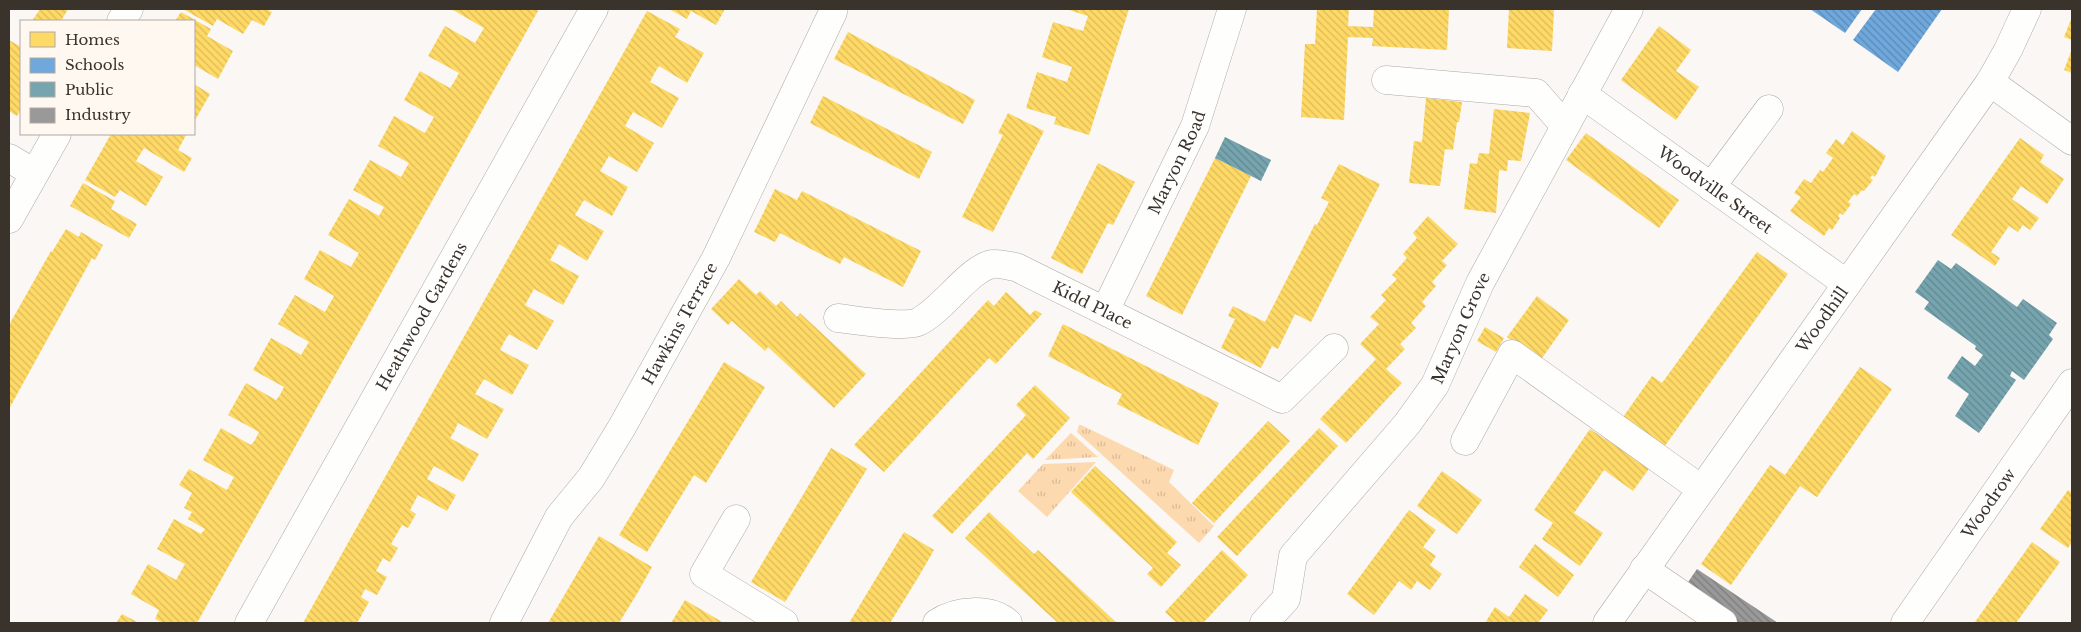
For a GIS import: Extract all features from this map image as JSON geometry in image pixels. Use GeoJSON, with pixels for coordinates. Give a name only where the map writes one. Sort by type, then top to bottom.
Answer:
{"type":"FeatureCollection","features":[{"type":"Feature","properties":{"kind":"street"},"geometry":{"type":"LineString","coordinates":[[122,20],[129,9]]}},
{"type":"Feature","properties":{"kind":"street","name":"Heathwood Gardens"},"geometry":{"type":"LineString","coordinates":[[249,623],[594,9]]}},
{"type":"Feature","properties":{"kind":"street","name":"Maryon Road"},"geometry":{"type":"LineString","coordinates":[[1105,311],[1195,126],[1232,9]]}},
{"type":"Feature","properties":{"kind":"street","name":"Maryon Grove"},"geometry":{"type":"LineString","coordinates":[[1264,623],[1286,599],[1293,556],[1407,424],[1435,385],[1480,283],[1630,9]]}},
{"type":"Feature","properties":{"kind":"street","name":"Woodhill"},"geometry":{"type":"LineString","coordinates":[[1607,623],[1990,82],[2008,50],[2026,9]]}},
{"type":"Feature","properties":{"kind":"street","name":"Hawkins Terrace"},"geometry":{"type":"LineString","coordinates":[[504,623],[559,517],[600,464],[716,258],[833,12]]}},
{"type":"Feature","properties":{"kind":"street"},"geometry":{"type":"LineString","coordinates":[[1386,80],[1536,93],[1565,126]]}},
{"type":"Feature","properties":{"kind":"street"},"geometry":{"type":"LineString","coordinates":[[1990,82],[2072,141]]}},
{"type":"Feature","properties":{"kind":"street","name":"Woodville Street"},"geometry":{"type":"LineString","coordinates":[[1582,94],[1847,284]]}},
{"type":"Feature","properties":{"kind":"street"},"geometry":{"type":"LineString","coordinates":[[1711,187],[1769,109]]}},
{"type":"Feature","properties":{"kind":"street"},"geometry":{"type":"LineString","coordinates":[[9,219],[56,135]]}},
{"type":"Feature","properties":{"kind":"street"},"geometry":{"type":"LineString","coordinates":[[9,158],[34,173]]}},
{"type":"Feature","properties":{"kind":"street","name":"Kidd Place"},"geometry":{"type":"LineString","coordinates":[[838,318],[893,324],[916,323],[937,310],[972,275],[993,264],[1016,267],[1282,399],[1334,348]]}},
{"type":"Feature","properties":{"kind":"street"},"geometry":{"type":"LineString","coordinates":[[1465,441],[1512,354],[1701,489]]}},
{"type":"Feature","properties":{"kind":"street","name":"Woodrow"},"geometry":{"type":"LineString","coordinates":[[1905,623],[2072,383]]}},
{"type":"Feature","properties":{"kind":"street"},"geometry":{"type":"LineString","coordinates":[[736,519],[704,574],[784,623]]}},
{"type":"Feature","properties":{"kind":"street"},"geometry":{"type":"LineString","coordinates":[[1644,569],[1723,623]]}},
{"type":"Feature","properties":{"kind":"street"},"geometry":{"type":"LineString","coordinates":[[937,623],[947,616],[978,612],[1002,618],[1008,623]]}},
{"type":"Feature","properties":{"kind":"green space"},"geometry":{"type":"Polygon","coordinates":[[[1079,425],[1174,470],[1169,482],[1214,526],[1199,543],[1077,432],[1079,425]]]}},
{"type":"Feature","properties":{"kind":"green space"},"geometry":{"type":"Polygon","coordinates":[[[1071,433],[1098,457],[1045,460],[1071,433]]]}},
{"type":"Feature","properties":{"kind":"green space"},"geometry":{"type":"Polygon","coordinates":[[[1096,462],[1047,517],[1018,491],[1043,464],[1096,462]]]}},
{"type":"Feature","properties":{"kind":"building: Homes"},"geometry":{"type":"Polygon","coordinates":[[[40,9],[68,9],[62,20],[33,20],[40,9]]]}},
{"type":"Feature","properties":{"kind":"building: Homes"},"geometry":{"type":"Polygon","coordinates":[[[183,9],[266,9],[272,12],[264,26],[252,20],[243,34],[217,19],[213,26],[183,9]]]}},
{"type":"Feature","properties":{"kind":"building: Homes"},"geometry":{"type":"Polygon","coordinates":[[[454,9],[539,9],[197,623],[163,623],[155,619],[159,610],[131,594],[148,564],[176,580],[185,564],[157,549],[174,519],[201,534],[205,529],[188,519],[192,512],[184,508],[192,493],[179,485],[189,469],[227,490],[234,477],[203,460],[221,428],[251,445],[255,440],[259,432],[228,415],[246,383],[276,400],[280,395],[284,387],[253,370],[271,338],[301,355],[309,342],[278,324],[295,295],[325,312],[334,296],[304,279],[320,250],[351,267],[359,253],[328,235],[349,199],[379,216],[384,207],[353,190],[370,160],[401,177],[409,163],[378,146],[394,116],[425,133],[434,117],[404,100],[420,71],[450,88],[454,82],[459,73],[428,56],[445,26],[475,43],[484,28],[454,9]]]}},
{"type":"Feature","properties":{"kind":"building: Homes"},"geometry":{"type":"Polygon","coordinates":[[[669,9],[725,9],[716,25],[691,11],[687,19],[669,9]]]}},
{"type":"Feature","properties":{"kind":"building: Homes"},"geometry":{"type":"Polygon","coordinates":[[[1066,9],[1129,9],[1089,135],[1054,124],[1056,117],[1026,108],[1037,72],[1067,82],[1072,67],[1042,57],[1053,22],[1083,31],[1088,16],[1066,9]]]}},
{"type":"Feature","properties":{"kind":"building: Homes"},"geometry":{"type":"Polygon","coordinates":[[[1317,9],[1349,9],[1348,26],[1373,27],[1374,9],[1449,10],[1447,50],[1372,46],[1373,38],[1348,37],[1344,120],[1301,117],[1305,44],[1315,44],[1317,9]]]}},
{"type":"Feature","properties":{"kind":"building: Homes"},"geometry":{"type":"Polygon","coordinates":[[[1509,9],[1554,9],[1552,51],[1507,48],[1509,9]]]}},
{"type":"Feature","properties":{"kind":"building: Homes"},"geometry":{"type":"Polygon","coordinates":[[[647,11],[680,29],[675,37],[704,53],[687,83],[659,66],[654,74],[650,82],[679,98],[662,128],[633,112],[625,126],[654,143],[637,172],[609,156],[600,171],[628,187],[612,216],[584,200],[575,215],[604,231],[587,261],[559,244],[550,260],[579,276],[563,305],[534,289],[525,305],[554,321],[537,350],[509,334],[500,350],[529,365],[512,395],[484,379],[475,394],[504,409],[487,439],[458,423],[450,438],[479,454],[463,482],[434,466],[427,479],[456,495],[447,511],[418,495],[410,510],[416,514],[408,528],[402,525],[391,544],[398,548],[390,562],[383,558],[376,571],[387,577],[377,595],[365,589],[361,597],[369,602],[357,623],[303,623],[647,11]]]}},
{"type":"Feature","properties":{"kind":"building: Homes"},"geometry":{"type":"Polygon","coordinates":[[[181,12],[211,29],[207,36],[233,51],[218,79],[195,66],[195,20],[176,20],[181,12]]]}},
{"type":"Feature","properties":{"kind":"building: Homes"},"geometry":{"type":"Polygon","coordinates":[[[2072,17],[2072,40],[2064,37],[2072,17]]]}},
{"type":"Feature","properties":{"kind":"building: Homes"},"geometry":{"type":"Polygon","coordinates":[[[1659,26],[1691,50],[1676,71],[1699,87],[1676,120],[1621,80],[1659,26]]]}},
{"type":"Feature","properties":{"kind":"building: Homes"},"geometry":{"type":"Polygon","coordinates":[[[848,32],[975,100],[963,124],[834,59],[848,32]]]}},
{"type":"Feature","properties":{"kind":"building: Homes"},"geometry":{"type":"Polygon","coordinates":[[[9,40],[20,46],[20,111],[17,116],[9,111],[9,40]]]}},
{"type":"Feature","properties":{"kind":"building: Homes"},"geometry":{"type":"Polygon","coordinates":[[[2072,49],[2072,73],[2064,70],[2072,49]]]}},
{"type":"Feature","properties":{"kind":"building: Homes"},"geometry":{"type":"Polygon","coordinates":[[[195,85],[210,94],[195,120],[195,85]]]}},
{"type":"Feature","properties":{"kind":"building: Homes"},"geometry":{"type":"Polygon","coordinates":[[[823,96],[932,152],[919,179],[810,123],[823,96]]]}},
{"type":"Feature","properties":{"kind":"building: Homes"},"geometry":{"type":"Polygon","coordinates":[[[1426,98],[1462,102],[1453,150],[1445,149],[1440,186],[1409,183],[1414,141],[1422,142],[1426,98]]]}},
{"type":"Feature","properties":{"kind":"building: Homes"},"geometry":{"type":"Polygon","coordinates":[[[1494,109],[1530,113],[1521,161],[1508,160],[1507,171],[1499,170],[1496,213],[1464,209],[1470,163],[1477,164],[1479,153],[1489,154],[1494,109]]]}},
{"type":"Feature","properties":{"kind":"building: Homes"},"geometry":{"type":"Polygon","coordinates":[[[1008,113],[1044,131],[993,232],[962,217],[1003,135],[998,133],[1008,113]]]}},
{"type":"Feature","properties":{"kind":"building: Homes"},"geometry":{"type":"Polygon","coordinates":[[[1852,131],[1886,156],[1875,177],[1872,175],[1870,178],[1873,180],[1864,191],[1862,190],[1857,196],[1854,194],[1848,202],[1851,204],[1843,215],[1840,213],[1838,216],[1840,218],[1832,230],[1829,228],[1824,236],[1790,211],[1801,197],[1794,193],[1804,179],[1811,183],[1820,170],[1823,172],[1833,158],[1826,153],[1836,139],[1843,145],[1852,131]]]}},
{"type":"Feature","properties":{"kind":"building: Homes"},"geometry":{"type":"Polygon","coordinates":[[[1586,133],[1679,200],[1659,228],[1566,160],[1586,133]]]}},
{"type":"Feature","properties":{"kind":"building: Homes"},"geometry":{"type":"Polygon","coordinates":[[[110,135],[186,135],[178,150],[192,158],[184,172],[144,148],[136,161],[163,177],[146,206],[120,190],[115,197],[85,180],[110,135]]]}},
{"type":"Feature","properties":{"kind":"building: Homes"},"geometry":{"type":"Polygon","coordinates":[[[2020,138],[2044,155],[2040,162],[2064,179],[2047,204],[2021,186],[2012,199],[2039,218],[2030,230],[2023,225],[2018,232],[2009,226],[1991,252],[2000,258],[1995,266],[1951,235],[2020,138]]]}},
{"type":"Feature","properties":{"kind":"building: Homes"},"geometry":{"type":"Polygon","coordinates":[[[1215,158],[1251,176],[1182,315],[1146,296],[1215,158]]]}},
{"type":"Feature","properties":{"kind":"building: Homes"},"geometry":{"type":"Polygon","coordinates":[[[1098,163],[1135,182],[1113,225],[1108,223],[1082,274],[1051,258],[1098,163]]]}},
{"type":"Feature","properties":{"kind":"building: Homes"},"geometry":{"type":"Polygon","coordinates":[[[1339,164],[1380,184],[1311,322],[1295,314],[1278,349],[1272,346],[1261,368],[1221,348],[1235,319],[1228,316],[1233,306],[1265,322],[1315,224],[1317,225],[1329,202],[1321,198],[1339,164]]]}},
{"type":"Feature","properties":{"kind":"building: Homes"},"geometry":{"type":"Polygon","coordinates":[[[83,183],[115,201],[111,209],[137,224],[129,238],[70,206],[83,183]]]}},
{"type":"Feature","properties":{"kind":"building: Homes"},"geometry":{"type":"Polygon","coordinates":[[[775,189],[797,200],[802,191],[921,251],[903,287],[844,257],[840,264],[780,233],[775,242],[754,232],[775,189]]]}},
{"type":"Feature","properties":{"kind":"building: Homes"},"geometry":{"type":"Polygon","coordinates":[[[1428,216],[1458,244],[1442,261],[1447,265],[1432,282],[1436,286],[1422,302],[1426,306],[1411,323],[1416,328],[1400,344],[1405,349],[1386,369],[1402,383],[1346,443],[1320,419],[1376,359],[1360,344],[1379,324],[1370,317],[1386,300],[1381,295],[1397,279],[1392,275],[1407,258],[1403,254],[1417,238],[1413,233],[1428,216]]]}},
{"type":"Feature","properties":{"kind":"building: Homes"},"geometry":{"type":"Polygon","coordinates":[[[66,229],[79,237],[81,232],[103,245],[95,260],[92,258],[9,409],[9,325],[51,251],[66,229]]]}},
{"type":"Feature","properties":{"kind":"building: Homes"},"geometry":{"type":"Polygon","coordinates":[[[1757,252],[1788,274],[1662,450],[1621,420],[1652,376],[1662,383],[1757,252]]]}},
{"type":"Feature","properties":{"kind":"building: Homes"},"geometry":{"type":"Polygon","coordinates":[[[739,279],[756,295],[760,291],[776,306],[781,301],[797,317],[800,313],[866,374],[834,408],[768,347],[765,351],[732,321],[728,325],[711,309],[739,279]]]}},
{"type":"Feature","properties":{"kind":"building: Homes"},"geometry":{"type":"Polygon","coordinates":[[[1006,292],[1030,315],[1035,310],[1042,314],[996,364],[989,358],[884,472],[854,445],[988,300],[994,306],[1006,292]]]}},
{"type":"Feature","properties":{"kind":"building: Homes"},"geometry":{"type":"Polygon","coordinates":[[[1537,296],[1569,320],[1540,361],[1507,337],[1537,296]]]}},
{"type":"Feature","properties":{"kind":"building: Homes"},"geometry":{"type":"Polygon","coordinates":[[[1063,324],[1219,403],[1198,445],[1117,404],[1122,394],[1048,356],[1063,324]]]}},
{"type":"Feature","properties":{"kind":"building: Homes"},"geometry":{"type":"Polygon","coordinates":[[[1485,327],[1504,338],[1496,352],[1477,341],[1485,327]]]}},
{"type":"Feature","properties":{"kind":"building: Homes"},"geometry":{"type":"Polygon","coordinates":[[[724,362],[765,387],[706,483],[694,475],[647,552],[619,535],[724,362]]]}},
{"type":"Feature","properties":{"kind":"building: Homes"},"geometry":{"type":"Polygon","coordinates":[[[1860,367],[1892,389],[1817,497],[1800,486],[1731,585],[1701,564],[1770,465],[1785,475],[1860,367]]]}},
{"type":"Feature","properties":{"kind":"building: Homes"},"geometry":{"type":"Polygon","coordinates":[[[1035,385],[1070,418],[1033,459],[1027,453],[952,534],[932,516],[1026,415],[1016,405],[1035,385]]]}},
{"type":"Feature","properties":{"kind":"building: Homes"},"geometry":{"type":"Polygon","coordinates":[[[1268,421],[1290,441],[1214,523],[1192,503],[1268,421]]]}},
{"type":"Feature","properties":{"kind":"building: Homes"},"geometry":{"type":"Polygon","coordinates":[[[1319,428],[1338,446],[1237,556],[1217,537],[1319,428]]]}},
{"type":"Feature","properties":{"kind":"building: Homes"},"geometry":{"type":"Polygon","coordinates":[[[1590,429],[1605,439],[1609,432],[1653,463],[1633,491],[1604,470],[1574,513],[1603,533],[1580,566],[1542,539],[1553,523],[1534,510],[1590,429]]]}},
{"type":"Feature","properties":{"kind":"building: Homes"},"geometry":{"type":"Polygon","coordinates":[[[831,448],[867,469],[785,602],[751,582],[831,448]]]}},
{"type":"Feature","properties":{"kind":"building: Homes"},"geometry":{"type":"Polygon","coordinates":[[[1095,466],[1177,542],[1167,553],[1181,565],[1161,587],[1147,574],[1153,568],[1071,492],[1095,466]]]}},
{"type":"Feature","properties":{"kind":"building: Homes"},"geometry":{"type":"Polygon","coordinates":[[[1442,471],[1482,500],[1457,534],[1417,506],[1442,471]]]}},
{"type":"Feature","properties":{"kind":"building: Homes"},"geometry":{"type":"Polygon","coordinates":[[[2068,490],[2072,493],[2072,542],[2068,548],[2040,529],[2068,490]]]}},
{"type":"Feature","properties":{"kind":"building: Homes"},"geometry":{"type":"Polygon","coordinates":[[[1409,510],[1436,530],[1423,547],[1436,556],[1430,565],[1442,574],[1430,590],[1417,581],[1411,590],[1399,581],[1374,615],[1347,594],[1409,510]]]}},
{"type":"Feature","properties":{"kind":"building: Homes"},"geometry":{"type":"Polygon","coordinates":[[[989,512],[1034,554],[1038,550],[1117,623],[1058,623],[965,538],[989,512]]]}},
{"type":"Feature","properties":{"kind":"building: Homes"},"geometry":{"type":"Polygon","coordinates":[[[904,532],[934,550],[919,576],[890,623],[849,623],[904,532]]]}},
{"type":"Feature","properties":{"kind":"building: Homes"},"geometry":{"type":"Polygon","coordinates":[[[599,536],[652,567],[638,592],[619,623],[548,623],[599,536]]]}},
{"type":"Feature","properties":{"kind":"building: Homes"},"geometry":{"type":"Polygon","coordinates":[[[2032,542],[2060,562],[2016,623],[1975,622],[2032,542]]]}},
{"type":"Feature","properties":{"kind":"building: Homes"},"geometry":{"type":"Polygon","coordinates":[[[1535,544],[1574,575],[1558,597],[1519,567],[1535,544]]]}},
{"type":"Feature","properties":{"kind":"building: Homes"},"geometry":{"type":"Polygon","coordinates":[[[1222,550],[1248,575],[1203,623],[1177,623],[1165,612],[1222,550]]]}},
{"type":"Feature","properties":{"kind":"building: Homes"},"geometry":{"type":"Polygon","coordinates":[[[1525,594],[1548,610],[1538,623],[1485,623],[1495,607],[1509,617],[1525,594]]]}},
{"type":"Feature","properties":{"kind":"building: Homes"},"geometry":{"type":"Polygon","coordinates":[[[685,600],[712,616],[724,623],[671,623],[685,600]]]}},
{"type":"Feature","properties":{"kind":"building: Homes"},"geometry":{"type":"Polygon","coordinates":[[[122,614],[139,623],[116,623],[122,614]]]}},
{"type":"Feature","properties":{"kind":"building: Schools"},"geometry":{"type":"Polygon","coordinates":[[[1810,9],[1862,9],[1845,33],[1810,9]]]}},
{"type":"Feature","properties":{"kind":"building: Schools"},"geometry":{"type":"Polygon","coordinates":[[[1876,9],[1942,9],[1898,72],[1853,40],[1876,9]]]}},
{"type":"Feature","properties":{"kind":"building: Public"},"geometry":{"type":"Polygon","coordinates":[[[1225,137],[1271,160],[1261,181],[1215,158],[1225,137]]]}},
{"type":"Feature","properties":{"kind":"building: Public"},"geometry":{"type":"Polygon","coordinates":[[[1938,260],[1951,269],[1956,263],[2017,307],[2023,299],[2057,323],[2049,335],[2053,339],[2024,380],[2012,371],[2010,376],[2016,380],[1979,433],[1955,416],[1969,394],[1947,378],[1962,356],[1975,366],[1983,355],[1975,349],[1976,346],[1924,309],[1929,302],[1915,292],[1938,260]]]}},
{"type":"Feature","properties":{"kind":"building: Industry"},"geometry":{"type":"Polygon","coordinates":[[[1697,569],[1778,623],[1735,623],[1684,588],[1697,569]]]}}]}
